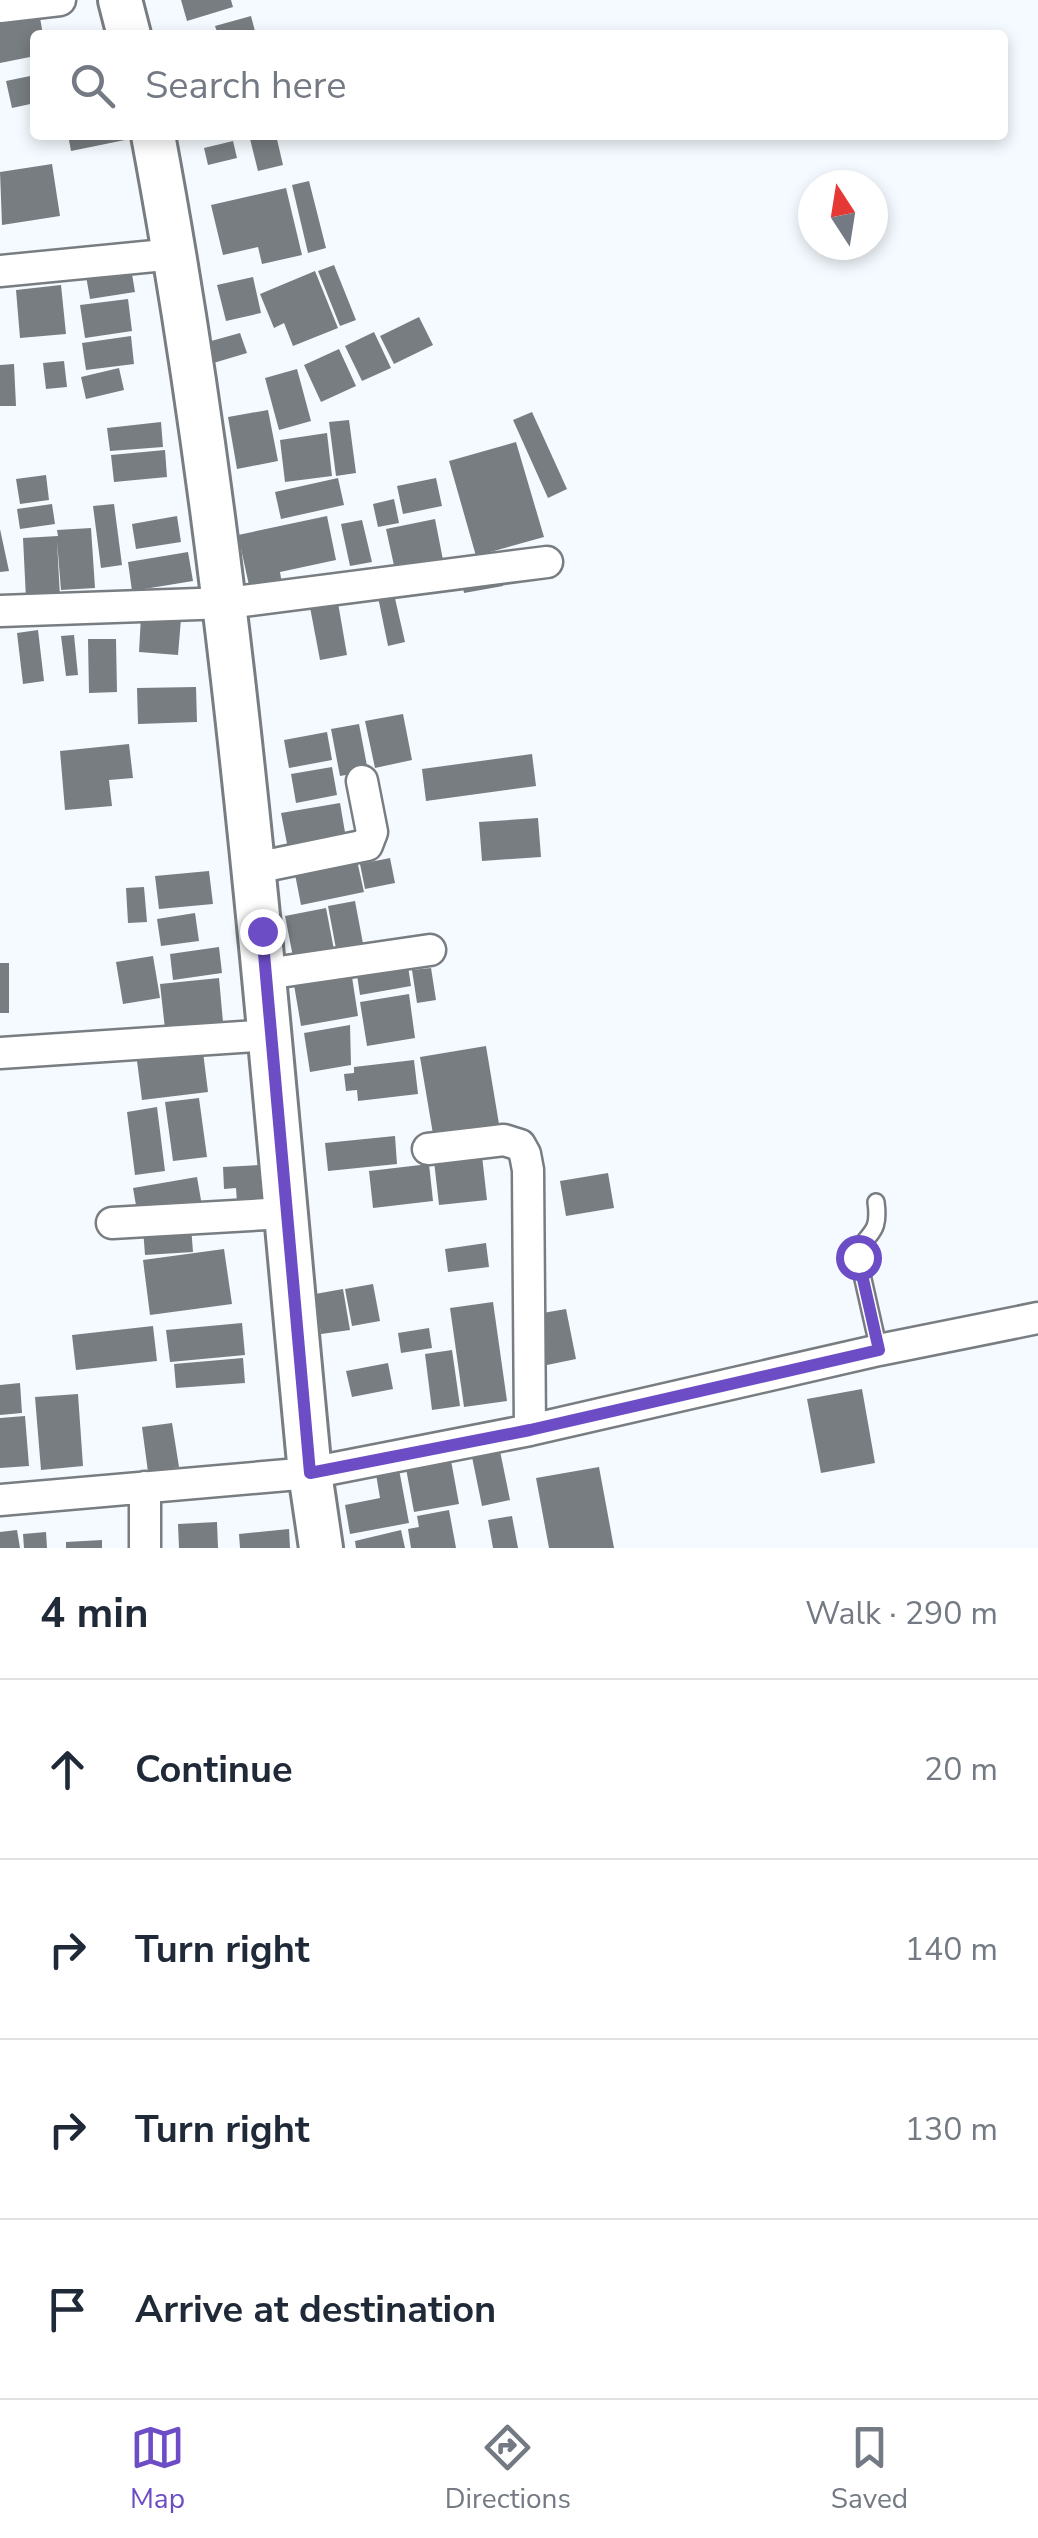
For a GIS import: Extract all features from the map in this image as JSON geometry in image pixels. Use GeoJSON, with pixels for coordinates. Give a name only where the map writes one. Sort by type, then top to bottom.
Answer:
{"type":"FeatureCollection","features":[{"type":"Feature","properties":{"kind":"street"},"geometry":{"type":"LineString","coordinates":[[0,7],[60,0]]}},
{"type":"Feature","properties":{"kind":"street"},"geometry":{"type":"LineString","coordinates":[[120,0],[128,30]]}},
{"type":"Feature","properties":{"kind":"street"},"geometry":{"type":"LineString","coordinates":[[153,140],[175,254],[226,602],[272,1035],[310,1473],[321,1548]]}},
{"type":"Feature","properties":{"kind":"street"},"geometry":{"type":"LineString","coordinates":[[0,271],[175,254]]}},
{"type":"Feature","properties":{"kind":"street"},"geometry":{"type":"LineString","coordinates":[[0,611],[226,602],[547,562]]}},
{"type":"Feature","properties":{"kind":"street"},"geometry":{"type":"LineString","coordinates":[[254,868],[367,844],[372,832],[362,781]]}},
{"type":"Feature","properties":{"kind":"street"},"geometry":{"type":"LineString","coordinates":[[266,974],[430,950]]}},
{"type":"Feature","properties":{"kind":"street"},"geometry":{"type":"LineString","coordinates":[[0,1053],[272,1035]]}},
{"type":"Feature","properties":{"kind":"street"},"geometry":{"type":"LineString","coordinates":[[428,1150],[504,1140],[520,1145],[525,1154],[530,1430]]}},
{"type":"Feature","properties":{"kind":"street"},"geometry":{"type":"LineString","coordinates":[[112,1223],[286,1213]]}},
{"type":"Feature","properties":{"kind":"street"},"geometry":{"type":"LineString","coordinates":[[0,1500],[310,1473],[530,1430],[1038,1318]]}},
{"type":"Feature","properties":{"kind":"street"},"geometry":{"type":"LineString","coordinates":[[145,1487],[145,1548]]}},
{"type":"Feature","properties":{"kind":"lane"},"geometry":{"type":"LineString","coordinates":[[876,1202],[879,1222],[874,1234],[860,1246],[858,1257],[879,1350]]}},
{"type":"Feature","properties":{"kind":"building"},"geometry":{"type":"Polygon","coordinates":[[[181,0],[231,0],[233,7],[187,21],[181,0]]]}},
{"type":"Feature","properties":{"kind":"building"},"geometry":{"type":"Polygon","coordinates":[[[39,12],[42,30],[30,30],[30,57],[0,63],[0,19],[39,12]]]}},
{"type":"Feature","properties":{"kind":"building"},"geometry":{"type":"Polygon","coordinates":[[[251,16],[255,30],[216,30],[215,26],[251,16]]]}},
{"type":"Feature","properties":{"kind":"building"},"geometry":{"type":"Polygon","coordinates":[[[30,76],[30,104],[12,108],[6,81],[30,76]]]}},
{"type":"Feature","properties":{"kind":"building"},"geometry":{"type":"Polygon","coordinates":[[[69,140],[125,140],[71,151],[69,140]]]}},
{"type":"Feature","properties":{"kind":"building"},"geometry":{"type":"Polygon","coordinates":[[[250,140],[277,140],[283,165],[258,171],[250,140]]]}},
{"type":"Feature","properties":{"kind":"building"},"geometry":{"type":"Polygon","coordinates":[[[233,141],[237,158],[208,165],[204,148],[233,141]]]}},
{"type":"Feature","properties":{"kind":"building"},"geometry":{"type":"Polygon","coordinates":[[[52,164],[60,216],[2,225],[0,172],[52,164]]]}},
{"type":"Feature","properties":{"kind":"building"},"geometry":{"type":"Polygon","coordinates":[[[309,181],[326,248],[308,253],[292,185],[309,181]]]}},
{"type":"Feature","properties":{"kind":"building"},"geometry":{"type":"Polygon","coordinates":[[[286,188],[302,255],[262,264],[258,247],[223,255],[211,205],[286,188]]]}},
{"type":"Feature","properties":{"kind":"building"},"geometry":{"type":"Polygon","coordinates":[[[130,262],[135,292],[90,299],[85,270],[130,262]]]}},
{"type":"Feature","properties":{"kind":"building"},"geometry":{"type":"Polygon","coordinates":[[[334,265],[356,320],[340,326],[318,271],[334,265]]]}},
{"type":"Feature","properties":{"kind":"building"},"geometry":{"type":"Polygon","coordinates":[[[315,271],[338,328],[293,346],[284,323],[274,328],[260,294],[315,271]]]}},
{"type":"Feature","properties":{"kind":"building"},"geometry":{"type":"Polygon","coordinates":[[[253,277],[261,313],[226,321],[217,285],[253,277]]]}},
{"type":"Feature","properties":{"kind":"building"},"geometry":{"type":"Polygon","coordinates":[[[61,285],[66,334],[20,338],[16,290],[61,285]]]}},
{"type":"Feature","properties":{"kind":"building"},"geometry":{"type":"Polygon","coordinates":[[[128,299],[132,331],[85,338],[80,305],[128,299]]]}},
{"type":"Feature","properties":{"kind":"building"},"geometry":{"type":"Polygon","coordinates":[[[419,317],[433,345],[394,364],[380,336],[419,317]]]}},
{"type":"Feature","properties":{"kind":"building"},"geometry":{"type":"Polygon","coordinates":[[[374,332],[391,368],[362,381],[345,346],[374,332]]]}},
{"type":"Feature","properties":{"kind":"building"},"geometry":{"type":"Polygon","coordinates":[[[240,333],[247,353],[210,364],[204,343],[240,333]]]}},
{"type":"Feature","properties":{"kind":"building"},"geometry":{"type":"Polygon","coordinates":[[[131,336],[134,364],[86,370],[82,343],[131,336]]]}},
{"type":"Feature","properties":{"kind":"building"},"geometry":{"type":"Polygon","coordinates":[[[339,349],[356,386],[321,402],[304,365],[339,349]]]}},
{"type":"Feature","properties":{"kind":"building"},"geometry":{"type":"Polygon","coordinates":[[[64,361],[67,387],[46,389],[43,363],[64,361]]]}},
{"type":"Feature","properties":{"kind":"building"},"geometry":{"type":"Polygon","coordinates":[[[14,364],[16,406],[0,406],[0,365],[14,364]]]}},
{"type":"Feature","properties":{"kind":"building"},"geometry":{"type":"Polygon","coordinates":[[[119,368],[124,390],[86,399],[81,377],[119,368]]]}},
{"type":"Feature","properties":{"kind":"building"},"geometry":{"type":"Polygon","coordinates":[[[297,369],[311,421],[279,430],[265,378],[297,369]]]}},
{"type":"Feature","properties":{"kind":"building"},"geometry":{"type":"Polygon","coordinates":[[[268,410],[278,461],[237,469],[228,417],[268,410]]]}},
{"type":"Feature","properties":{"kind":"building"},"geometry":{"type":"Polygon","coordinates":[[[532,412],[567,489],[548,498],[513,420],[532,412]]]}},
{"type":"Feature","properties":{"kind":"building"},"geometry":{"type":"Polygon","coordinates":[[[349,420],[356,473],[336,476],[329,422],[349,420]]]}},
{"type":"Feature","properties":{"kind":"building"},"geometry":{"type":"Polygon","coordinates":[[[161,422],[163,447],[110,451],[107,428],[161,422]]]}},
{"type":"Feature","properties":{"kind":"building"},"geometry":{"type":"Polygon","coordinates":[[[327,433],[332,476],[285,482],[280,440],[327,433]]]}},
{"type":"Feature","properties":{"kind":"building"},"geometry":{"type":"Polygon","coordinates":[[[516,442],[544,537],[476,556],[449,461],[516,442]]]}},
{"type":"Feature","properties":{"kind":"building"},"geometry":{"type":"Polygon","coordinates":[[[165,450],[167,477],[114,482],[111,455],[165,450]]]}},
{"type":"Feature","properties":{"kind":"building"},"geometry":{"type":"Polygon","coordinates":[[[46,475],[49,500],[20,504],[16,479],[46,475]]]}},
{"type":"Feature","properties":{"kind":"building"},"geometry":{"type":"Polygon","coordinates":[[[338,478],[344,505],[281,519],[275,492],[338,478]]]}},
{"type":"Feature","properties":{"kind":"building"},"geometry":{"type":"Polygon","coordinates":[[[436,478],[442,506],[403,514],[397,486],[436,478]]]}},
{"type":"Feature","properties":{"kind":"building"},"geometry":{"type":"Polygon","coordinates":[[[394,499],[399,523],[378,527],[373,504],[394,499]]]}},
{"type":"Feature","properties":{"kind":"building"},"geometry":{"type":"Polygon","coordinates":[[[52,504],[55,524],[20,529],[17,509],[52,504]]]}},
{"type":"Feature","properties":{"kind":"building"},"geometry":{"type":"Polygon","coordinates":[[[114,504],[122,565],[101,568],[93,506],[114,504]]]}},
{"type":"Feature","properties":{"kind":"building"},"geometry":{"type":"Polygon","coordinates":[[[177,516],[181,542],[136,549],[132,524],[177,516]]]}},
{"type":"Feature","properties":{"kind":"building"},"geometry":{"type":"Polygon","coordinates":[[[327,516],[336,560],[280,572],[282,584],[250,590],[238,535],[327,516]]]}},
{"type":"Feature","properties":{"kind":"building"},"geometry":{"type":"Polygon","coordinates":[[[435,519],[443,560],[395,570],[386,529],[435,519]]]}},
{"type":"Feature","properties":{"kind":"building"},"geometry":{"type":"Polygon","coordinates":[[[362,520],[372,562],[350,566],[341,524],[362,520]]]}},
{"type":"Feature","properties":{"kind":"building"},"geometry":{"type":"Polygon","coordinates":[[[91,528],[95,588],[61,590],[57,541],[60,597],[26,599],[23,538],[58,536],[57,530],[91,528]]]}},
{"type":"Feature","properties":{"kind":"building"},"geometry":{"type":"Polygon","coordinates":[[[0,529],[9,571],[0,572],[0,529]]]}},
{"type":"Feature","properties":{"kind":"building"},"geometry":{"type":"Polygon","coordinates":[[[188,552],[193,581],[132,591],[128,562],[188,552]]]}},
{"type":"Feature","properties":{"kind":"building"},"geometry":{"type":"Polygon","coordinates":[[[501,570],[503,586],[464,593],[461,577],[501,570]]]}},
{"type":"Feature","properties":{"kind":"building"},"geometry":{"type":"Polygon","coordinates":[[[394,594],[405,642],[388,646],[378,597],[394,594]]]}},
{"type":"Feature","properties":{"kind":"building"},"geometry":{"type":"Polygon","coordinates":[[[337,597],[347,655],[320,660],[309,602],[337,597]]]}},
{"type":"Feature","properties":{"kind":"building"},"geometry":{"type":"Polygon","coordinates":[[[141,616],[181,619],[178,655],[139,652],[141,616]]]}},
{"type":"Feature","properties":{"kind":"building"},"geometry":{"type":"Polygon","coordinates":[[[38,630],[44,681],[23,684],[17,633],[38,630]]]}},
{"type":"Feature","properties":{"kind":"building"},"geometry":{"type":"Polygon","coordinates":[[[74,635],[78,675],[66,676],[61,636],[74,635]]]}},
{"type":"Feature","properties":{"kind":"building"},"geometry":{"type":"Polygon","coordinates":[[[88,639],[116,639],[117,692],[89,693],[88,639]]]}},
{"type":"Feature","properties":{"kind":"building"},"geometry":{"type":"Polygon","coordinates":[[[196,687],[197,722],[138,724],[137,688],[196,687]]]}},
{"type":"Feature","properties":{"kind":"building"},"geometry":{"type":"Polygon","coordinates":[[[403,714],[412,760],[375,768],[365,721],[403,714]]]}},
{"type":"Feature","properties":{"kind":"building"},"geometry":{"type":"Polygon","coordinates":[[[359,724],[368,771],[340,776],[331,729],[359,724]]]}},
{"type":"Feature","properties":{"kind":"building"},"geometry":{"type":"Polygon","coordinates":[[[327,732],[332,760],[289,768],[284,740],[327,732]]]}},
{"type":"Feature","properties":{"kind":"building"},"geometry":{"type":"Polygon","coordinates":[[[129,744],[133,778],[109,780],[112,806],[65,810],[60,751],[129,744]]]}},
{"type":"Feature","properties":{"kind":"building"},"geometry":{"type":"Polygon","coordinates":[[[532,754],[536,786],[426,801],[422,769],[532,754]]]}},
{"type":"Feature","properties":{"kind":"building"},"geometry":{"type":"Polygon","coordinates":[[[332,767],[337,795],[296,803],[291,774],[332,767]]]}},
{"type":"Feature","properties":{"kind":"building"},"geometry":{"type":"Polygon","coordinates":[[[340,803],[347,844],[289,854],[281,813],[340,803]]]}},
{"type":"Feature","properties":{"kind":"building"},"geometry":{"type":"Polygon","coordinates":[[[538,818],[541,857],[482,861],[479,822],[538,818]]]}},
{"type":"Feature","properties":{"kind":"building"},"geometry":{"type":"Polygon","coordinates":[[[356,856],[364,892],[301,905],[294,869],[356,856]]]}},
{"type":"Feature","properties":{"kind":"building"},"geometry":{"type":"Polygon","coordinates":[[[390,858],[395,883],[365,889],[360,864],[390,858]]]}},
{"type":"Feature","properties":{"kind":"building"},"geometry":{"type":"Polygon","coordinates":[[[209,871],[213,904],[159,909],[155,876],[209,871]]]}},
{"type":"Feature","properties":{"kind":"building"},"geometry":{"type":"Polygon","coordinates":[[[144,887],[147,922],[128,923],[126,888],[144,887]]]}},
{"type":"Feature","properties":{"kind":"building"},"geometry":{"type":"Polygon","coordinates":[[[355,901],[364,949],[337,954],[328,906],[355,901]]]}},
{"type":"Feature","properties":{"kind":"building"},"geometry":{"type":"Polygon","coordinates":[[[326,908],[335,955],[294,962],[285,916],[326,908]]]}},
{"type":"Feature","properties":{"kind":"building"},"geometry":{"type":"Polygon","coordinates":[[[195,913],[199,941],[161,946],[157,919],[195,913]]]}},
{"type":"Feature","properties":{"kind":"building"},"geometry":{"type":"Polygon","coordinates":[[[219,947],[222,973],[173,980],[170,954],[219,947]]]}},
{"type":"Feature","properties":{"kind":"building"},"geometry":{"type":"Polygon","coordinates":[[[153,956],[160,998],[123,1004],[116,962],[153,956]]]}},
{"type":"Feature","properties":{"kind":"building"},"geometry":{"type":"Polygon","coordinates":[[[407,960],[411,986],[360,995],[356,968],[407,960]]]}},
{"type":"Feature","properties":{"kind":"building"},"geometry":{"type":"Polygon","coordinates":[[[0,963],[9,963],[9,1013],[0,1013],[0,963]]]}},
{"type":"Feature","properties":{"kind":"building"},"geometry":{"type":"Polygon","coordinates":[[[350,964],[358,1016],[301,1026],[292,973],[350,964]]]}},
{"type":"Feature","properties":{"kind":"building"},"geometry":{"type":"Polygon","coordinates":[[[431,968],[436,1000],[417,1003],[412,970],[431,968]]]}},
{"type":"Feature","properties":{"kind":"building"},"geometry":{"type":"Polygon","coordinates":[[[219,978],[223,1022],[165,1029],[160,984],[219,978]]]}},
{"type":"Feature","properties":{"kind":"building"},"geometry":{"type":"Polygon","coordinates":[[[409,994],[415,1038],[367,1046],[360,1002],[409,994]]]}},
{"type":"Feature","properties":{"kind":"building"},"geometry":{"type":"Polygon","coordinates":[[[350,1025],[351,1065],[310,1072],[304,1033],[350,1025]]]}},
{"type":"Feature","properties":{"kind":"building"},"geometry":{"type":"Polygon","coordinates":[[[486,1046],[500,1130],[434,1140],[420,1057],[486,1046]]]}},
{"type":"Feature","properties":{"kind":"building"},"geometry":{"type":"Polygon","coordinates":[[[203,1052],[208,1092],[142,1100],[137,1061],[203,1052]]]}},
{"type":"Feature","properties":{"kind":"building"},"geometry":{"type":"Polygon","coordinates":[[[414,1060],[418,1094],[358,1101],[357,1090],[346,1091],[344,1074],[354,1073],[354,1067],[414,1060]]]}},
{"type":"Feature","properties":{"kind":"building"},"geometry":{"type":"Polygon","coordinates":[[[199,1098],[207,1157],[173,1161],[165,1102],[199,1098]]]}},
{"type":"Feature","properties":{"kind":"building"},"geometry":{"type":"Polygon","coordinates":[[[157,1107],[165,1171],[135,1175],[127,1112],[157,1107]]]}},
{"type":"Feature","properties":{"kind":"building"},"geometry":{"type":"Polygon","coordinates":[[[395,1136],[397,1164],[328,1171],[325,1143],[395,1136]]]}},
{"type":"Feature","properties":{"kind":"building"},"geometry":{"type":"Polygon","coordinates":[[[482,1156],[487,1200],[439,1205],[434,1161],[482,1156]]]}},
{"type":"Feature","properties":{"kind":"building"},"geometry":{"type":"Polygon","coordinates":[[[429,1164],[433,1201],[373,1208],[369,1171],[429,1164]]]}},
{"type":"Feature","properties":{"kind":"building"},"geometry":{"type":"Polygon","coordinates":[[[261,1165],[263,1201],[237,1203],[236,1188],[224,1189],[223,1167],[261,1165]]]}},
{"type":"Feature","properties":{"kind":"building"},"geometry":{"type":"Polygon","coordinates":[[[608,1173],[614,1208],[566,1216],[560,1181],[608,1173]]]}},
{"type":"Feature","properties":{"kind":"building"},"geometry":{"type":"Polygon","coordinates":[[[197,1177],[202,1206],[138,1217],[133,1188],[197,1177]]]}},
{"type":"Feature","properties":{"kind":"building"},"geometry":{"type":"Polygon","coordinates":[[[191,1226],[193,1252],[145,1255],[143,1229],[191,1226]]]}},
{"type":"Feature","properties":{"kind":"building"},"geometry":{"type":"Polygon","coordinates":[[[486,1243],[489,1267],[448,1272],[445,1249],[486,1243]]]}},
{"type":"Feature","properties":{"kind":"building"},"geometry":{"type":"Polygon","coordinates":[[[224,1249],[232,1304],[150,1315],[143,1260],[224,1249]]]}},
{"type":"Feature","properties":{"kind":"building"},"geometry":{"type":"Polygon","coordinates":[[[373,1284],[380,1321],[352,1326],[345,1289],[373,1284]]]}},
{"type":"Feature","properties":{"kind":"building"},"geometry":{"type":"Polygon","coordinates":[[[343,1289],[350,1330],[321,1334],[315,1294],[343,1289]]]}},
{"type":"Feature","properties":{"kind":"building"},"geometry":{"type":"Polygon","coordinates":[[[493,1302],[507,1401],[464,1407],[450,1308],[493,1302]]]}},
{"type":"Feature","properties":{"kind":"building"},"geometry":{"type":"Polygon","coordinates":[[[566,1309],[576,1359],[547,1365],[537,1314],[566,1309]]]}},
{"type":"Feature","properties":{"kind":"building"},"geometry":{"type":"Polygon","coordinates":[[[242,1323],[245,1355],[170,1362],[166,1330],[242,1323]]]}},
{"type":"Feature","properties":{"kind":"building"},"geometry":{"type":"Polygon","coordinates":[[[153,1326],[157,1361],[76,1370],[72,1335],[153,1326]]]}},
{"type":"Feature","properties":{"kind":"building"},"geometry":{"type":"Polygon","coordinates":[[[429,1328],[432,1348],[401,1353],[398,1333],[429,1328]]]}},
{"type":"Feature","properties":{"kind":"building"},"geometry":{"type":"Polygon","coordinates":[[[452,1350],[460,1406],[432,1410],[425,1354],[452,1350]]]}},
{"type":"Feature","properties":{"kind":"building"},"geometry":{"type":"Polygon","coordinates":[[[243,1358],[245,1383],[176,1388],[174,1364],[243,1358]]]}},
{"type":"Feature","properties":{"kind":"building"},"geometry":{"type":"Polygon","coordinates":[[[388,1363],[393,1389],[352,1397],[346,1371],[388,1363]]]}},
{"type":"Feature","properties":{"kind":"building"},"geometry":{"type":"Polygon","coordinates":[[[20,1383],[22,1413],[0,1415],[0,1385],[20,1383]]]}},
{"type":"Feature","properties":{"kind":"building"},"geometry":{"type":"Polygon","coordinates":[[[862,1389],[875,1463],[821,1473],[807,1399],[862,1389]]]}},
{"type":"Feature","properties":{"kind":"building"},"geometry":{"type":"Polygon","coordinates":[[[78,1394],[83,1466],[41,1470],[35,1397],[78,1394]]]}},
{"type":"Feature","properties":{"kind":"building"},"geometry":{"type":"Polygon","coordinates":[[[25,1416],[29,1466],[0,1468],[0,1418],[25,1416]]]}},
{"type":"Feature","properties":{"kind":"building"},"geometry":{"type":"Polygon","coordinates":[[[172,1423],[179,1467],[148,1472],[142,1427],[172,1423]]]}},
{"type":"Feature","properties":{"kind":"building"},"geometry":{"type":"Polygon","coordinates":[[[500,1451],[510,1500],[482,1506],[472,1457],[500,1451]]]}},
{"type":"Feature","properties":{"kind":"building"},"geometry":{"type":"Polygon","coordinates":[[[450,1455],[459,1504],[414,1512],[405,1463],[450,1455]]]}},
{"type":"Feature","properties":{"kind":"building"},"geometry":{"type":"Polygon","coordinates":[[[398,1464],[409,1523],[350,1534],[345,1505],[380,1498],[375,1468],[398,1464]]]}},
{"type":"Feature","properties":{"kind":"building"},"geometry":{"type":"Polygon","coordinates":[[[599,1467],[614,1548],[549,1548],[536,1478],[599,1467]]]}},
{"type":"Feature","properties":{"kind":"building"},"geometry":{"type":"Polygon","coordinates":[[[449,1510],[456,1548],[411,1548],[408,1529],[419,1527],[417,1516],[449,1510]]]}},
{"type":"Feature","properties":{"kind":"building"},"geometry":{"type":"Polygon","coordinates":[[[512,1516],[518,1548],[493,1548],[488,1520],[512,1516]]]}},
{"type":"Feature","properties":{"kind":"building"},"geometry":{"type":"Polygon","coordinates":[[[217,1522],[218,1548],[179,1548],[178,1524],[217,1522]]]}},
{"type":"Feature","properties":{"kind":"building"},"geometry":{"type":"Polygon","coordinates":[[[289,1529],[290,1548],[240,1548],[239,1534],[289,1529]]]}},
{"type":"Feature","properties":{"kind":"building"},"geometry":{"type":"Polygon","coordinates":[[[17,1530],[20,1548],[0,1548],[0,1532],[17,1530]]]}},
{"type":"Feature","properties":{"kind":"building"},"geometry":{"type":"Polygon","coordinates":[[[401,1530],[405,1548],[356,1548],[355,1541],[401,1530]]]}},
{"type":"Feature","properties":{"kind":"building"},"geometry":{"type":"Polygon","coordinates":[[[46,1532],[47,1548],[24,1548],[23,1534],[46,1532]]]}},
{"type":"Feature","properties":{"kind":"building"},"geometry":{"type":"Polygon","coordinates":[[[102,1540],[102,1548],[66,1548],[66,1542],[102,1540]]]}},
{"type":"Feature","properties":{"kind":"route"},"geometry":{"type":"LineString","coordinates":[[262,931],[310,1473],[530,1430],[879,1350],[858,1257]]}}]}
